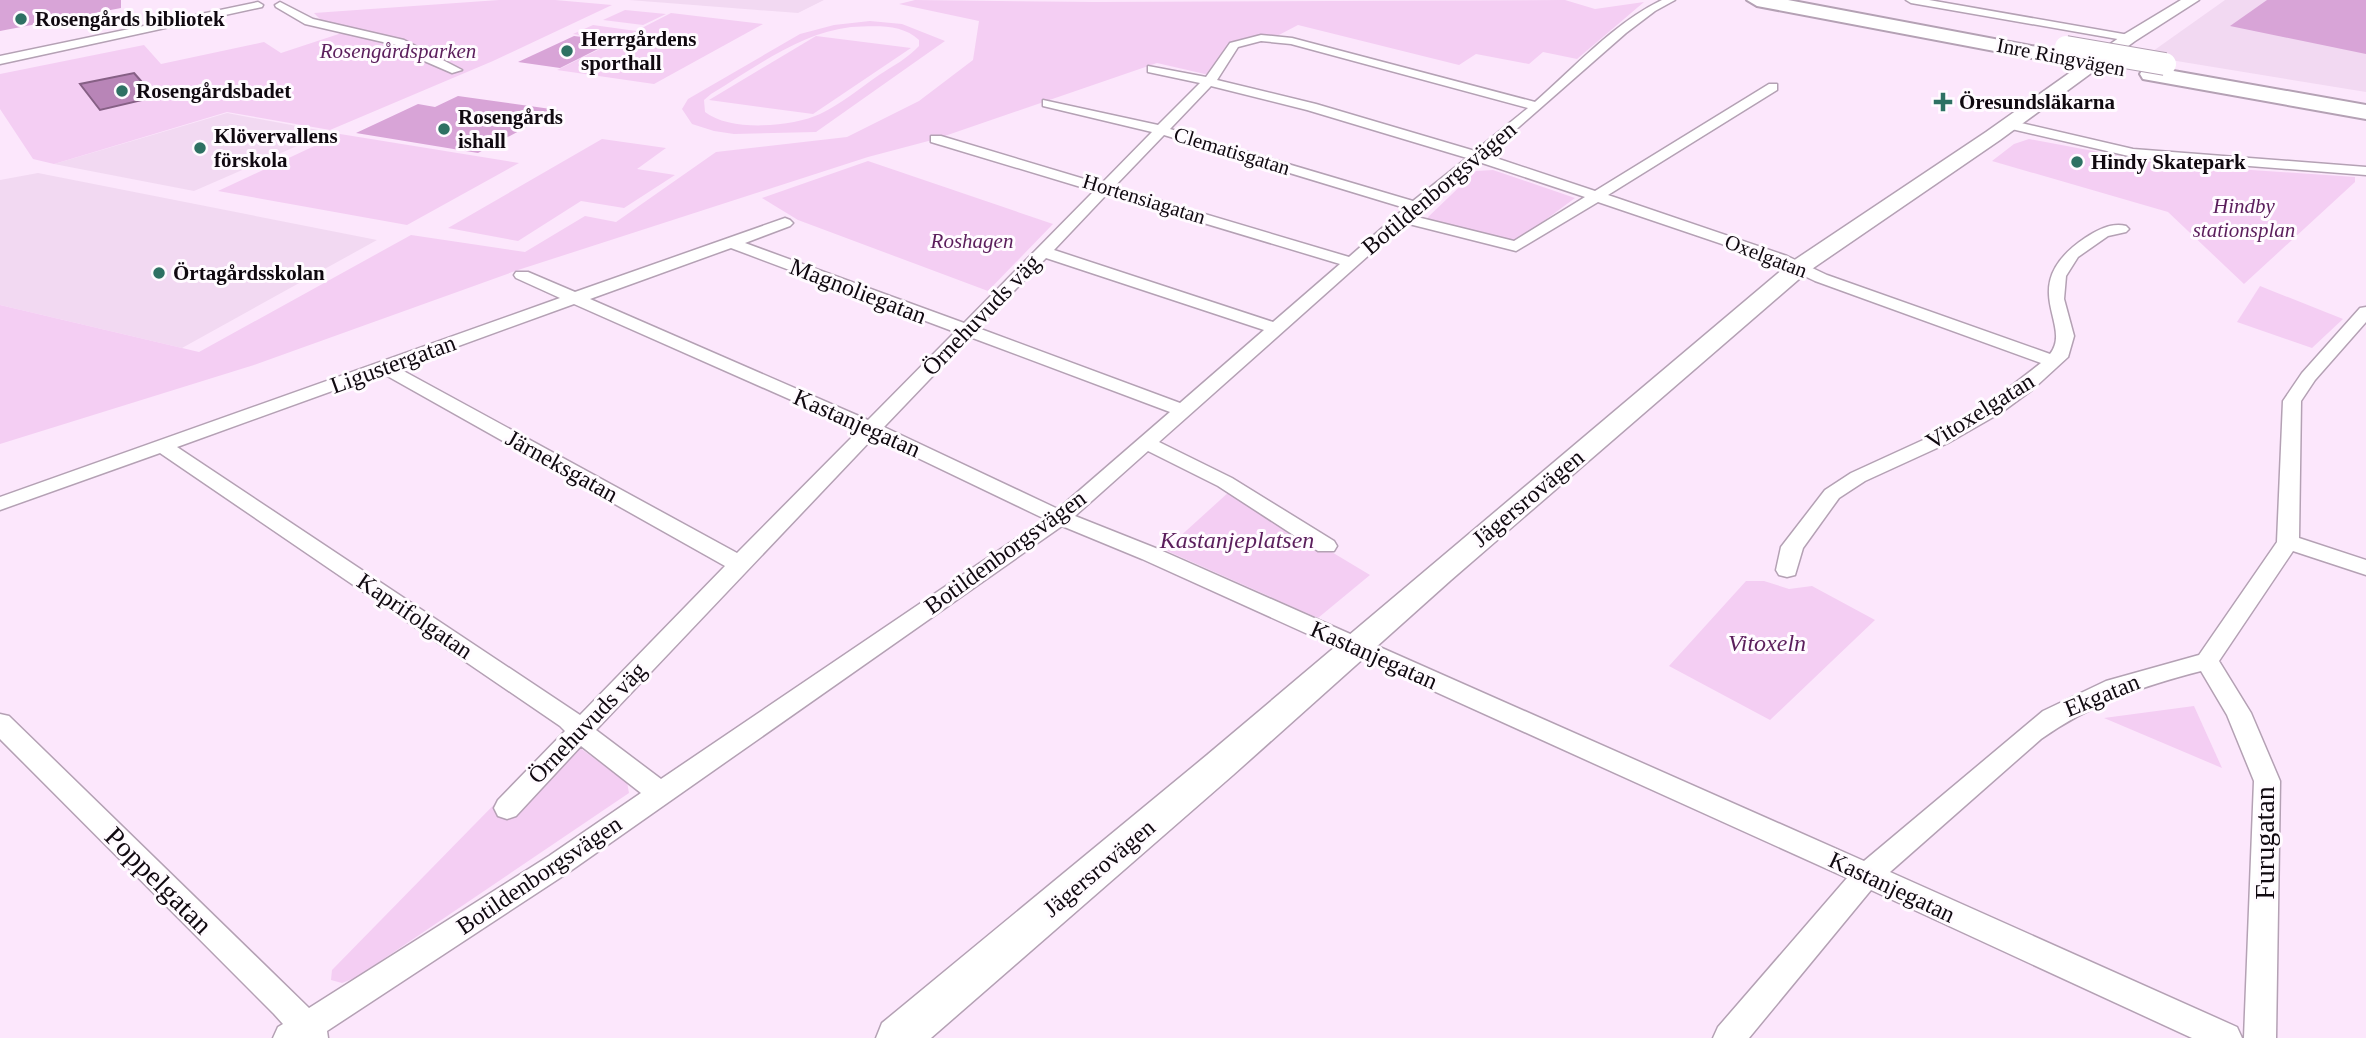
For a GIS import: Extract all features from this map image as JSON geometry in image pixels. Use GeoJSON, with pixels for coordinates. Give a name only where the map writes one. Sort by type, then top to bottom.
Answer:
{"type":"FeatureCollection","features":[{"type":"Feature","properties":{"kind":"highway","name":"Inre Ringvägen"},"geometry":{"type":"LineString","coordinates":[[1757,0],[2158,69],[2366,100]]}},
{"type":"Feature","properties":{"kind":"highway","name":"Inre Ringvägen"},"geometry":{"type":"LineString","coordinates":[[1810,0],[2062,52]]}},
{"type":"Feature","properties":{"kind":"highway","name":"Inre Ringvägen"},"geometry":{"type":"LineString","coordinates":[[2158,69],[2366,112]]}},
{"type":"Feature","properties":{"kind":"street"},"geometry":{"type":"LineString","coordinates":[[280,5],[293,0]]}},
{"type":"Feature","properties":{"kind":"street","name":"Botildenborgsvägen"},"geometry":{"type":"LineString","coordinates":[[303,1034],[559,864],[1060,517],[1350,262],[1537,107],[1622,31],[1667,0]]}},
{"type":"Feature","properties":{"kind":"street"},"geometry":{"type":"LineString","coordinates":[[1911,0],[2129,38]]}},
{"type":"Feature","properties":{"kind":"street","name":"Jägersrovägen"},"geometry":{"type":"LineString","coordinates":[[898,1038],[1798,268],[2129,38],[2192,0]]}},
{"type":"Feature","properties":{"kind":"street"},"geometry":{"type":"LineString","coordinates":[[0,60],[261,3],[280,5],[309,22],[400,41],[426,58],[456,70]]}},
{"type":"Feature","properties":{"kind":"street","name":"Örnehuvuds väg"},"geometry":{"type":"LineString","coordinates":[[507,807],[1209,80],[1234,45],[1252,39],[1279,38],[1537,107]]}},
{"type":"Feature","properties":{"kind":"street","name":"Oxelgatan"},"geometry":{"type":"LineString","coordinates":[[1152,69],[1209,80],[1329,112],[1594,196],[1781,259],[1821,278],[2053,361]]}},
{"type":"Feature","properties":{"kind":"street","name":"Clematisgatan"},"geometry":{"type":"LineString","coordinates":[[1047,103],[1161,130],[1516,246],[1773,87]]}},
{"type":"Feature","properties":{"kind":"street"},"geometry":{"type":"LineString","coordinates":[[2008,124],[2133,153],[2366,171]]}},
{"type":"Feature","properties":{"kind":"street","name":"Hortensiagatan"},"geometry":{"type":"LineString","coordinates":[[936,139],[1350,262]]}},
{"type":"Feature","properties":{"kind":"street","name":"Ligustergatan"},"geometry":{"type":"LineString","coordinates":[[0,504],[785,223]]}},
{"type":"Feature","properties":{"kind":"street","name":"Vitoxelgatan"},"geometry":{"type":"LineString","coordinates":[[1787,570],[1792,548],[1832,494],[1858,477],[1941,439],[1995,408],[2026,386],[2062,353],[2065,336],[2056,299],[2058,276],[2072,254],[2103,233],[2121,229]]}},
{"type":"Feature","properties":{"kind":"street","name":"Magnoliegatan"},"geometry":{"type":"LineString","coordinates":[[732,243],[1182,410]]}},
{"type":"Feature","properties":{"kind":"street"},"geometry":{"type":"LineString","coordinates":[[1042,251],[1275,328]]}},
{"type":"Feature","properties":{"kind":"street","name":"Kastanjegatan"},"geometry":{"type":"LineString","coordinates":[[522,275],[573,300],[871,428],[1060,517],[1150,554],[1694,796],[2226,1038]]}},
{"type":"Feature","properties":{"kind":"street"},"geometry":{"type":"LineString","coordinates":[[2207,661],[2288,542],[2292,401],[2308,377],[2365,315]]}},
{"type":"Feature","properties":{"kind":"street","name":"Järneksgatan"},"geometry":{"type":"LineString","coordinates":[[384,367],[739,564]]}},
{"type":"Feature","properties":{"kind":"street"},"geometry":{"type":"LineString","coordinates":[[1144,442],[1225,482],[1326,546]]}},
{"type":"Feature","properties":{"kind":"street","name":"Kaprifolgatan"},"geometry":{"type":"LineString","coordinates":[[164,447],[569,719],[579,731],[660,793]]}},
{"type":"Feature","properties":{"kind":"street"},"geometry":{"type":"LineString","coordinates":[[2288,542],[2366,568]]}},
{"type":"Feature","properties":{"kind":"street","name":"Ekgatan"},"geometry":{"type":"LineString","coordinates":[[1729,1038],[1866,876],[2059,711],[2152,675],[2207,661]]}},
{"type":"Feature","properties":{"kind":"street","name":"Furugatan"},"geometry":{"type":"LineString","coordinates":[[2207,661],[2239,713],[2267,781],[2260,1038]]}},
{"type":"Feature","properties":{"kind":"street","name":"Poppelgatan"},"geometry":{"type":"LineString","coordinates":[[0,723],[285,1003],[303,1034]]}},
{"type":"Feature","properties":{"kind":"shaded area"},"geometry":{"type":"Polygon","coordinates":[[[629,0],[824,0],[798,13],[629,0]]]}},
{"type":"Feature","properties":{"kind":"shaded area"},"geometry":{"type":"Polygon","coordinates":[[[2225,0],[2366,0],[2366,92],[2146,56],[2225,0]]]}},
{"type":"Feature","properties":{"kind":"shaded area"},"geometry":{"type":"Polygon","coordinates":[[[134,73],[155,97],[100,110],[80,84],[134,73]]]}},
{"type":"Feature","properties":{"kind":"shaded area","name":"Klövervallens förskola"},"geometry":{"type":"Polygon","coordinates":[[[227,113],[329,132],[194,191],[54,164],[227,113]]]}},
{"type":"Feature","properties":{"kind":"shaded area","name":"Örtagårdsskolan"},"geometry":{"type":"Polygon","coordinates":[[[38,173],[377,240],[182,348],[0,305],[0,180],[38,173]]]}},
{"type":"Feature","properties":{"kind":"green space","name":"Rosengårdsparken"},"geometry":{"type":"Polygon","coordinates":[[[499,0],[555,0],[612,5],[493,61],[330,130],[227,112],[54,164],[33,159],[0,109],[0,74],[144,45],[161,64],[264,42],[281,53],[357,28],[323,22],[314,13],[499,0]]]}},
{"type":"Feature","properties":{"kind":"green space"},"geometry":{"type":"Polygon","coordinates":[[[915,0],[1565,0],[1595,9],[1644,2],[1577,59],[1543,52],[1529,64],[1476,54],[1459,65],[1298,25],[1277,36],[1236,40],[1225,48],[1209,75],[1157,63],[936,139],[868,157],[518,270],[254,365],[0,444],[0,305],[199,352],[411,235],[525,252],[585,216],[616,222],[716,152],[847,137],[919,101],[973,60],[979,21],[899,4],[915,0]]]}},
{"type":"Feature","properties":{"kind":"green space"},"geometry":{"type":"Polygon","coordinates":[[[625,10],[666,14],[643,25],[603,20],[625,10]]]}},
{"type":"Feature","properties":{"kind":"green space"},"geometry":{"type":"Polygon","coordinates":[[[671,13],[763,24],[654,84],[557,70],[616,41],[573,34],[593,25],[636,31],[671,13]]]}},
{"type":"Feature","properties":{"kind":"green space"},"geometry":{"type":"Polygon","coordinates":[[[870,21],[902,24],[945,41],[816,132],[734,134],[714,131],[692,124],[682,109],[688,99],[800,34],[834,25],[870,21]],[[851,27],[813,36],[778,53],[711,94],[704,100],[705,112],[730,123],[745,125],[778,124],[808,118],[843,101],[919,46],[919,40],[896,28],[851,27]]]}},
{"type":"Feature","properties":{"kind":"green space"},"geometry":{"type":"Polygon","coordinates":[[[816,36],[911,48],[813,114],[709,100],[816,36]]]}},
{"type":"Feature","properties":{"kind":"green space"},"geometry":{"type":"Polygon","coordinates":[[[340,134],[519,163],[407,225],[218,191],[340,134]]]}},
{"type":"Feature","properties":{"kind":"green space"},"geometry":{"type":"Polygon","coordinates":[[[602,139],[666,148],[637,169],[675,175],[624,208],[581,201],[518,241],[448,228],[602,139]]]}},
{"type":"Feature","properties":{"kind":"green space","name":"Hindby stationsplan"},"geometry":{"type":"Polygon","coordinates":[[[2029,139],[2163,164],[2355,177],[2355,182],[2244,284],[2168,212],[1992,161],[2014,144],[2029,139]]]}},
{"type":"Feature","properties":{"kind":"green space","name":"Roshagen"},"geometry":{"type":"Polygon","coordinates":[[[868,161],[1053,224],[988,291],[798,220],[762,198],[868,161]]]}},
{"type":"Feature","properties":{"kind":"green space"},"geometry":{"type":"Polygon","coordinates":[[[1493,170],[1575,198],[1517,241],[1506,242],[1426,219],[1476,171],[1493,170]]]}},
{"type":"Feature","properties":{"kind":"green space"},"geometry":{"type":"Polygon","coordinates":[[[2260,286],[2343,319],[2312,348],[2237,322],[2260,286]]]}},
{"type":"Feature","properties":{"kind":"green space","name":"Kastanjeplatsen"},"geometry":{"type":"Polygon","coordinates":[[[1230,491],[1370,575],[1318,618],[1165,550],[1230,491]]]}},
{"type":"Feature","properties":{"kind":"green space","name":"Vitoxeln"},"geometry":{"type":"Polygon","coordinates":[[[1746,581],[1764,581],[1789,589],[1812,586],[1875,620],[1770,720],[1669,666],[1746,581]]]}},
{"type":"Feature","properties":{"kind":"green space"},"geometry":{"type":"Polygon","coordinates":[[[2194,706],[2222,768],[2104,718],[2194,706]]]}},
{"type":"Feature","properties":{"kind":"green space"},"geometry":{"type":"Polygon","coordinates":[[[562,735],[627,782],[629,793],[357,977],[342,983],[331,980],[332,970],[562,735]]]}},
{"type":"Feature","properties":{"kind":"building"},"geometry":{"type":"Polygon","coordinates":[[[0,0],[121,0],[121,8],[0,31],[0,0]]]}},
{"type":"Feature","properties":{"kind":"building"},"geometry":{"type":"Polygon","coordinates":[[[2267,0],[2366,0],[2366,54],[2230,26],[2267,0]]]}},
{"type":"Feature","properties":{"kind":"building","name":"Herrgårdens sporthall"},"geometry":{"type":"Polygon","coordinates":[[[574,36],[614,41],[560,68],[518,62],[574,36]]]}},
{"type":"Feature","properties":{"kind":"building","name":"Rosengårds ishall"},"geometry":{"type":"Polygon","coordinates":[[[458,96],[558,110],[478,153],[356,133],[418,104],[435,107],[458,96]]]}},
{"type":"Feature","properties":{"kind":"place","name":"Rosengårds bibliotek"},"geometry":{"type":"Point","coordinates":[21,19]}},
{"type":"Feature","properties":{"kind":"place","name":"Herrgårdens sporthall"},"geometry":{"type":"Point","coordinates":[567,51]}},
{"type":"Feature","properties":{"kind":"place","name":"Rosengårdsbadet"},"geometry":{"type":"Point","coordinates":[122,91]}},
{"type":"Feature","properties":{"kind":"place","name":"Öresundsläkarna"},"geometry":{"type":"Point","coordinates":[1943,102]}},
{"type":"Feature","properties":{"kind":"place","name":"Rosengårds ishall"},"geometry":{"type":"Point","coordinates":[444,129]}},
{"type":"Feature","properties":{"kind":"place","name":"Klövervallens förskola"},"geometry":{"type":"Point","coordinates":[200,148]}},
{"type":"Feature","properties":{"kind":"place","name":"Hindy Skatepark"},"geometry":{"type":"Point","coordinates":[2077,162]}},
{"type":"Feature","properties":{"kind":"place","name":"Örtagårdsskolan"},"geometry":{"type":"Point","coordinates":[159,273]}}]}
